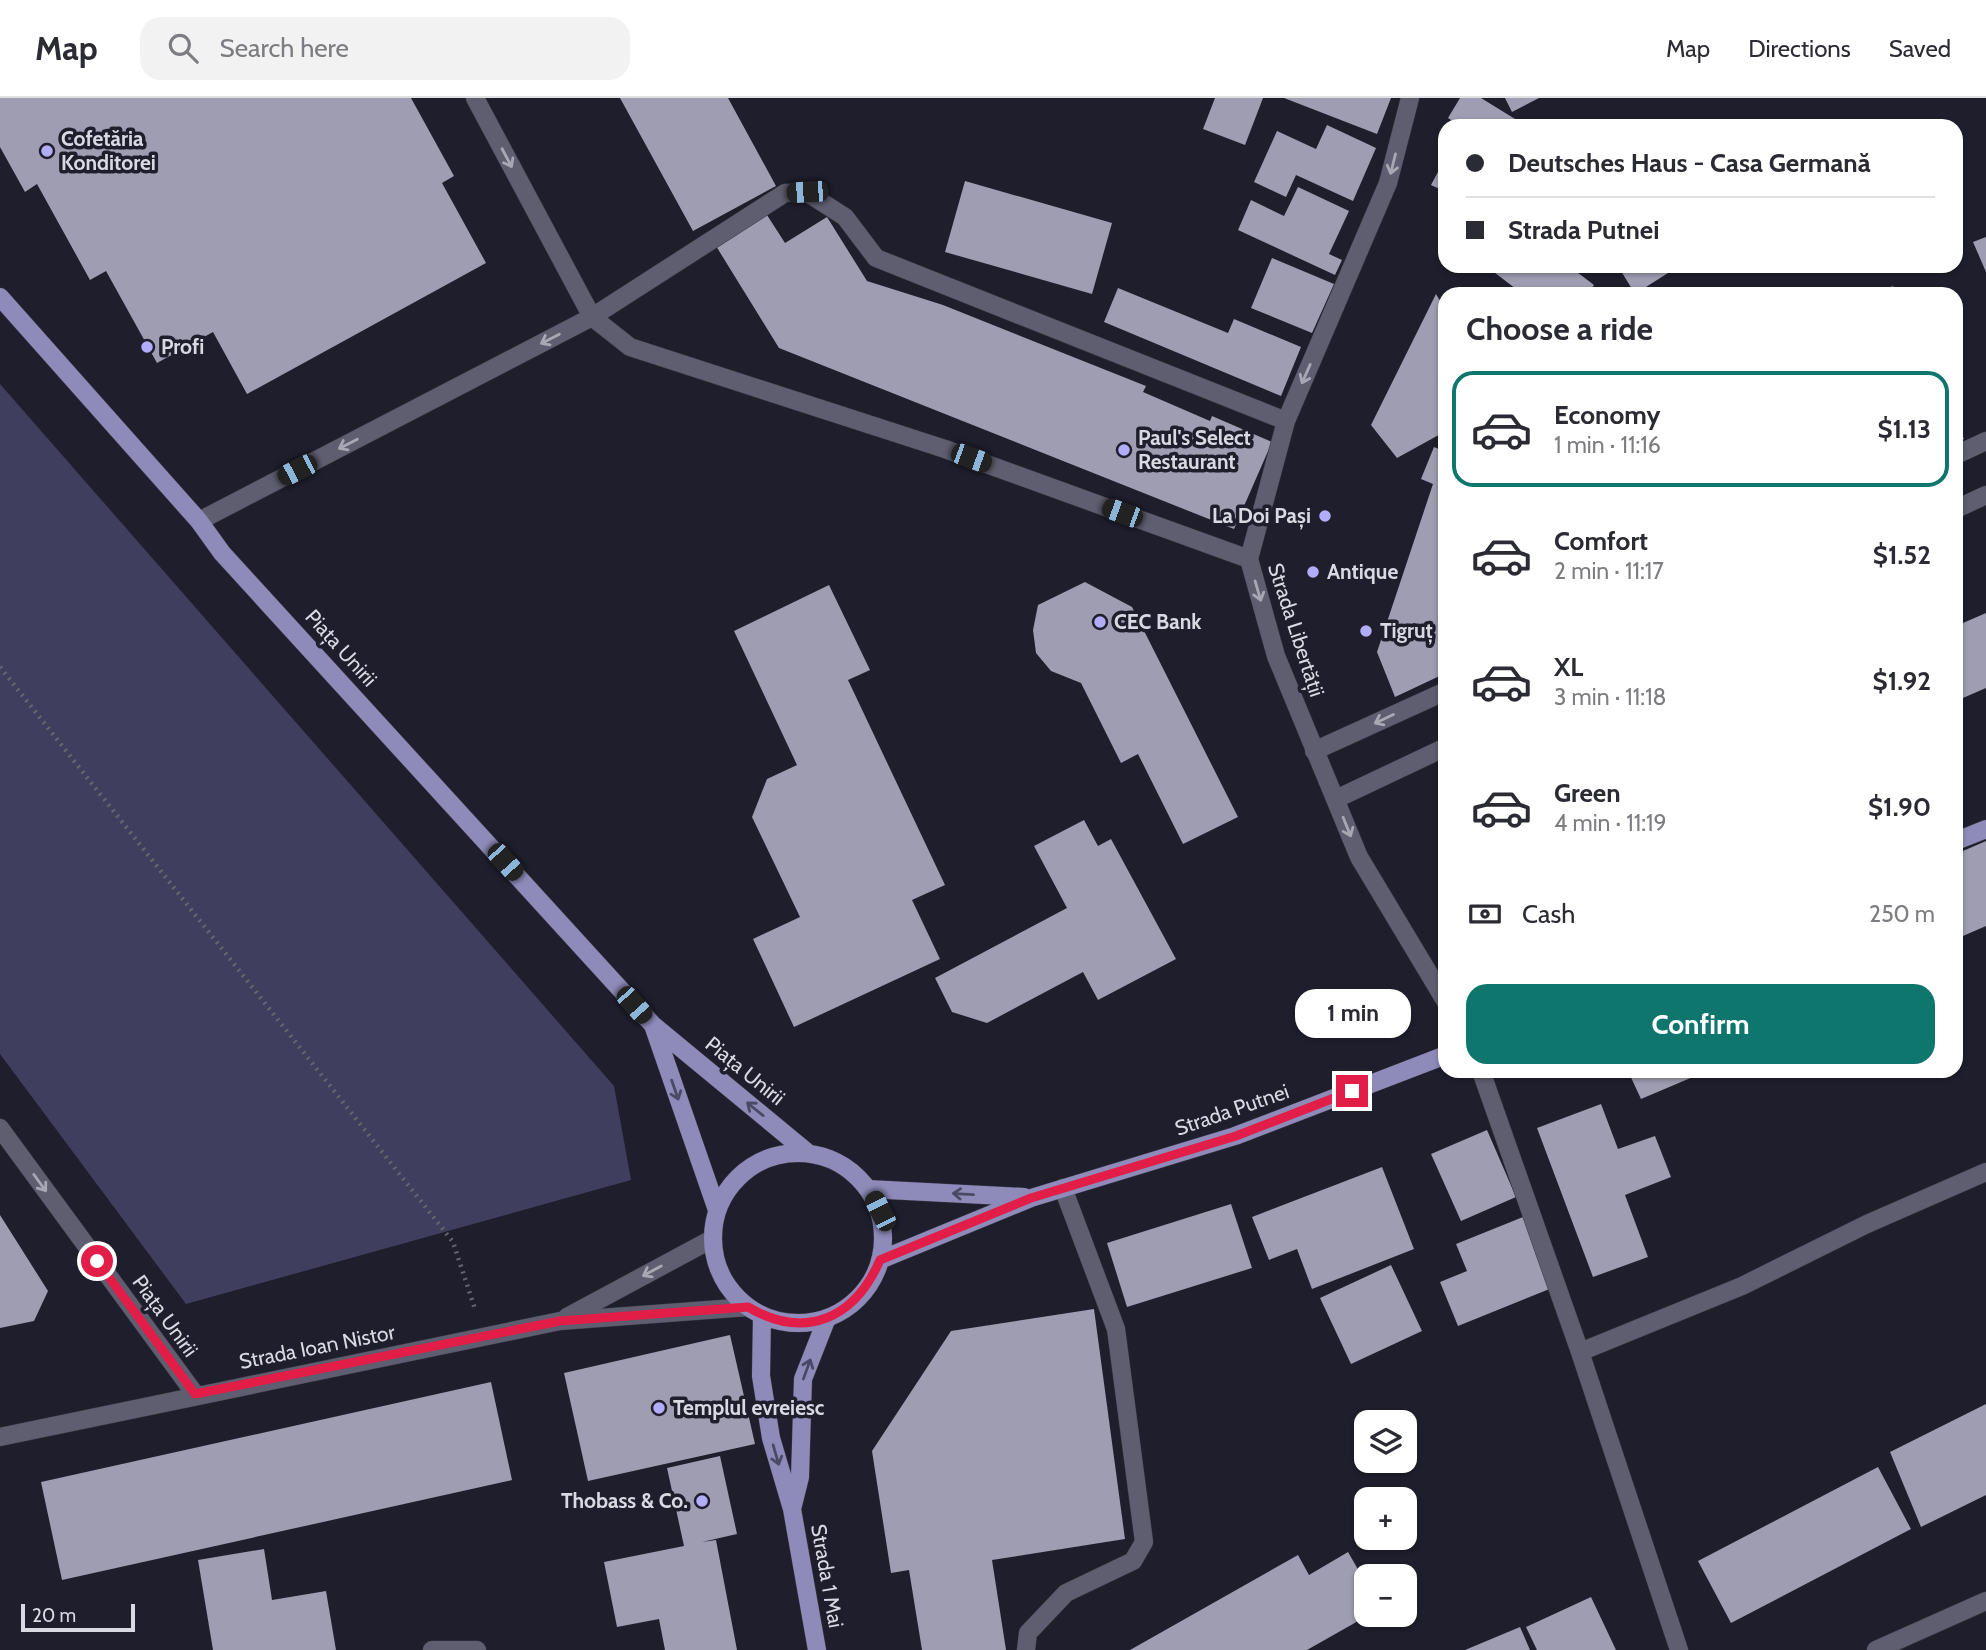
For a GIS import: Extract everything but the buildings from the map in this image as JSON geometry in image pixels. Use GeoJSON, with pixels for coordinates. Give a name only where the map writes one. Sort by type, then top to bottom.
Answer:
{"type":"FeatureCollection","features":[{"type":"Feature","properties":{"kind":"main road","name":"Piața Unirii"},"geometry":{"type":"LineString","coordinates":[[0,296],[199,521],[222,552],[653,1025],[808,1153]]}},
{"type":"Feature","properties":{"kind":"main road"},"geometry":{"type":"LineString","coordinates":[[1963,838],[1986,829]]}},
{"type":"Feature","properties":{"kind":"main road","name":"Piața Unirii"},"geometry":{"type":"LineString","coordinates":[[653,1025],[717,1210]]}},
{"type":"Feature","properties":{"kind":"main road","name":"Strada Putnei"},"geometry":{"type":"LineString","coordinates":[[880,1260],[1031,1198],[1236,1136],[1438,1058]]}},
{"type":"Feature","properties":{"kind":"main road"},"geometry":{"type":"LineString","coordinates":[[808,1153],[831,1159],[852,1171],[868,1189],[880,1211],[884,1235],[880,1260],[869,1286],[853,1304],[827,1318],[802,1323],[755,1311],[729,1289],[717,1265],[712,1239],[717,1210],[730,1185],[752,1165],[779,1154],[808,1153]]}},
{"type":"Feature","properties":{"kind":"main road","name":"Strada Putnei"},"geometry":{"type":"LineString","coordinates":[[868,1189],[1031,1198]]}},
{"type":"Feature","properties":{"kind":"main road","name":"Strada 1 Mai"},"geometry":{"type":"LineString","coordinates":[[755,1311],[761,1376],[771,1438],[792,1509],[817,1650]]}},
{"type":"Feature","properties":{"kind":"main road","name":"Strada 1 Mai"},"geometry":{"type":"LineString","coordinates":[[792,1509],[800,1477],[803,1379],[827,1318]]}},
{"type":"Feature","properties":{"kind":"street"},"geometry":{"type":"LineString","coordinates":[[475,98],[592,317],[630,347],[945,449],[1249,559]]}},
{"type":"Feature","properties":{"kind":"street","name":"Strada Libertății"},"geometry":{"type":"LineString","coordinates":[[1409,98],[1388,183],[1286,421],[1249,559],[1276,656],[1359,857],[1438,989]]}},
{"type":"Feature","properties":{"kind":"street"},"geometry":{"type":"LineString","coordinates":[[199,521],[592,317],[785,193],[807,192],[845,217],[876,258],[1286,421]]}},
{"type":"Feature","properties":{"kind":"street"},"geometry":{"type":"LineString","coordinates":[[1963,451],[1986,441]]}},
{"type":"Feature","properties":{"kind":"street"},"geometry":{"type":"LineString","coordinates":[[1963,506],[1986,495]]}},
{"type":"Feature","properties":{"kind":"street"},"geometry":{"type":"LineString","coordinates":[[1314,751],[1438,695]]}},
{"type":"Feature","properties":{"kind":"street"},"geometry":{"type":"LineString","coordinates":[[1336,799],[1438,751]]}},
{"type":"Feature","properties":{"kind":"street"},"geometry":{"type":"LineString","coordinates":[[1483,1078],[1580,1352],[1679,1650]]}},
{"type":"Feature","properties":{"kind":"street","name":"Piața Unirii"},"geometry":{"type":"LineString","coordinates":[[0,1128],[195,1394]]}},
{"type":"Feature","properties":{"kind":"street"},"geometry":{"type":"LineString","coordinates":[[1580,1352],[1742,1286],[1867,1224],[1986,1172]]}},
{"type":"Feature","properties":{"kind":"street"},"geometry":{"type":"LineString","coordinates":[[1026,1650],[1028,1633],[1066,1593],[1133,1561],[1144,1542],[1116,1329],[1063,1188]]}},
{"type":"Feature","properties":{"kind":"street","name":"Strada Ioan Nistor"},"geometry":{"type":"LineString","coordinates":[[560,1321],[712,1239]]}},
{"type":"Feature","properties":{"kind":"street","name":"Strada Ioan Nistor"},"geometry":{"type":"LineString","coordinates":[[0,1437],[195,1394],[560,1321],[755,1311]]}},
{"type":"Feature","properties":{"kind":"street"},"geometry":{"type":"LineString","coordinates":[[1876,1650],[1986,1601]]}},
{"type":"Feature","properties":{"kind":"street"},"geometry":{"type":"LineString","coordinates":[[432,1650],[477,1650]]}},
{"type":"Feature","properties":{"kind":"path"},"geometry":{"type":"LineString","coordinates":[[0,667],[453,1242],[484,1337]]}},
{"type":"Feature","properties":{"kind":"shaded area"},"geometry":{"type":"Polygon","coordinates":[[[0,384],[614,1086],[631,1180],[186,1304],[0,1054],[0,384]]]}},
{"type":"Feature","properties":{"kind":"place","name":"Cofetăria Konditorei"},"geometry":{"type":"Point","coordinates":[47,151]}},
{"type":"Feature","properties":{"kind":"place","name":"Profi"},"geometry":{"type":"Point","coordinates":[147,347]}},
{"type":"Feature","properties":{"kind":"place","name":"Paul's Select Restaurant"},"geometry":{"type":"Point","coordinates":[1124,450]}},
{"type":"Feature","properties":{"kind":"place","name":"La Doi Pași"},"geometry":{"type":"Point","coordinates":[1325,516]}},
{"type":"Feature","properties":{"kind":"place","name":"Antique"},"geometry":{"type":"Point","coordinates":[1313,572]}},
{"type":"Feature","properties":{"kind":"place","name":"CEC Bank"},"geometry":{"type":"Point","coordinates":[1100,622]}},
{"type":"Feature","properties":{"kind":"place","name":"Tigruț"},"geometry":{"type":"Point","coordinates":[1366,631]}},
{"type":"Feature","properties":{"kind":"place","name":"Templul evreiesc"},"geometry":{"type":"Point","coordinates":[659,1408]}},
{"type":"Feature","properties":{"kind":"place","name":"Thobass & Co."},"geometry":{"type":"Point","coordinates":[702,1501]}},
{"type":"Feature","properties":{"kind":"route"},"geometry":{"type":"LineString","coordinates":[[97,1261],[195,1394],[560,1321],[748,1307],[762,1315],[802,1323],[827,1318],[853,1304],[869,1286],[880,1260],[1031,1198],[1236,1136],[1352,1091]]}}]}
